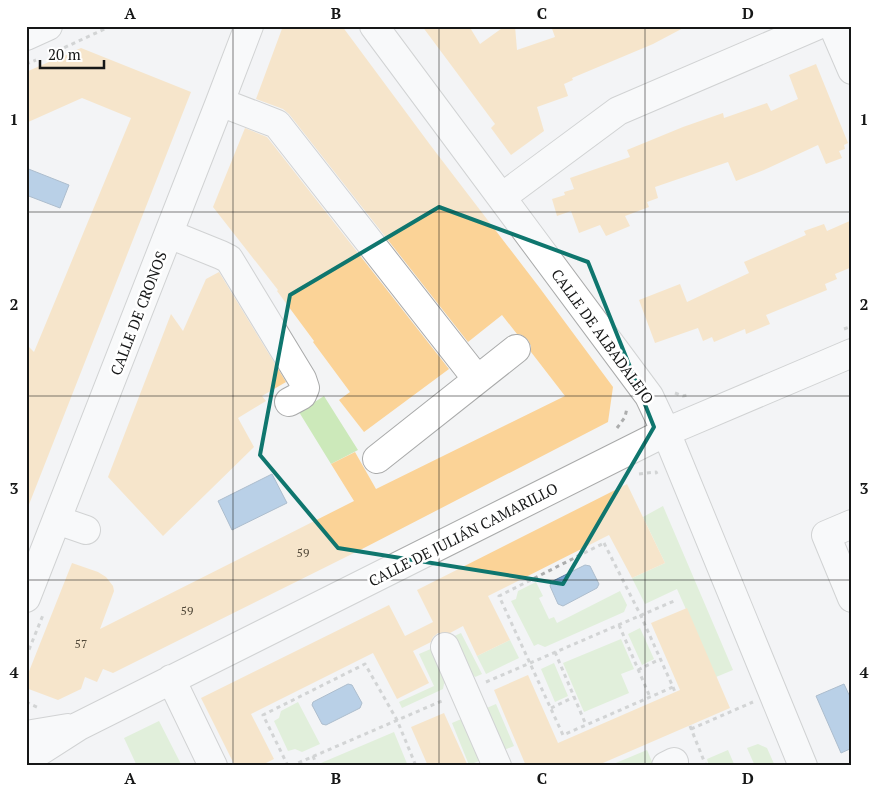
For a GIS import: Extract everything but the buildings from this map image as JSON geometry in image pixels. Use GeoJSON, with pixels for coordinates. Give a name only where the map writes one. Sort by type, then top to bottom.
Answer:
{"type":"FeatureCollection","features":[{"type":"Feature","properties":{"kind":"street"},"geometry":{"type":"LineString","coordinates":[[26,36],[48,26]]}},
{"type":"Feature","properties":{"kind":"street","name":"CALLE DE CRONOS"},"geometry":{"type":"LineString","coordinates":[[26,598],[169,234],[248,26]]}},
{"type":"Feature","properties":{"kind":"street","name":"CALLE DE ALBADALEJO"},"geometry":{"type":"LineString","coordinates":[[374,26],[649,396],[666,432],[803,766]]}},
{"type":"Feature","properties":{"kind":"street"},"geometry":{"type":"LineString","coordinates":[[502,197],[618,111],[816,26]]}},
{"type":"Feature","properties":{"kind":"street"},"geometry":{"type":"LineString","coordinates":[[833,26],[852,70]]}},
{"type":"Feature","properties":{"kind":"street"},"geometry":{"type":"LineString","coordinates":[[220,102],[277,124],[478,379]]}},
{"type":"Feature","properties":{"kind":"street"},"geometry":{"type":"LineString","coordinates":[[169,234],[222,255],[229,260],[302,380],[305,388],[302,394],[289,402]]}},
{"type":"Feature","properties":{"kind":"street"},"geometry":{"type":"LineString","coordinates":[[377,460],[516,349]]}},
{"type":"Feature","properties":{"kind":"street","name":"CALLE DE JULIÁN CAMARILLO"},"geometry":{"type":"LineString","coordinates":[[26,760],[79,726],[666,432],[852,353]]}},
{"type":"Feature","properties":{"kind":"street"},"geometry":{"type":"LineString","coordinates":[[57,520],[86,530]]}},
{"type":"Feature","properties":{"kind":"street"},"geometry":{"type":"LineString","coordinates":[[852,524],[826,535],[852,598]]}},
{"type":"Feature","properties":{"kind":"street"},"geometry":{"type":"LineString","coordinates":[[445,647],[497,766]]}},
{"type":"Feature","properties":{"kind":"street"},"geometry":{"type":"LineString","coordinates":[[171,679],[213,766]]}},
{"type":"Feature","properties":{"kind":"street","name":"CALLE DE JULIÁN CAMARILLO"},"geometry":{"type":"LineString","coordinates":[[26,735],[79,726]]}},
{"type":"Feature","properties":{"kind":"path"},"geometry":{"type":"LineString","coordinates":[[52,53],[112,26]]}},
{"type":"Feature","properties":{"kind":"path"},"geometry":{"type":"LineString","coordinates":[[26,64],[44,57]]}},
{"type":"Feature","properties":{"kind":"path"},"geometry":{"type":"LineString","coordinates":[[631,478],[640,473],[656,472],[660,481]]}},
{"type":"Feature","properties":{"kind":"path"},"geometry":{"type":"LineString","coordinates":[[673,687],[563,735],[499,596],[604,543],[641,616],[661,659],[673,687],[675,692]]}},
{"type":"Feature","properties":{"kind":"path"},"geometry":{"type":"LineString","coordinates":[[619,625],[650,697]]}},
{"type":"Feature","properties":{"kind":"path"},"geometry":{"type":"LineString","coordinates":[[555,652],[586,725]]}},
{"type":"Feature","properties":{"kind":"path"},"geometry":{"type":"LineString","coordinates":[[638,670],[661,659]]}},
{"type":"Feature","properties":{"kind":"path"},"geometry":{"type":"LineString","coordinates":[[288,766],[263,715],[365,664],[396,720],[416,766]]}},
{"type":"Feature","properties":{"kind":"path"},"geometry":{"type":"LineString","coordinates":[[551,708],[574,697]]}},
{"type":"Feature","properties":{"kind":"path"},"geometry":{"type":"LineString","coordinates":[[706,766],[690,727],[756,701]]}},
{"type":"Feature","properties":{"kind":"path"},"geometry":{"type":"LineString","coordinates":[[578,728],[580,733]]}},
{"type":"Feature","properties":{"kind":"path"},"geometry":{"type":"LineString","coordinates":[[313,756],[317,766]]}},
{"type":"Feature","properties":{"kind":"highlighted area"},"geometry":{"type":"Polygon","coordinates":[[[439,207],[588,262],[654,427],[563,584],[338,548],[260,455],[290,295],[439,207]]]}},
{"type":"Feature","properties":{"kind":"green space"},"geometry":{"type":"Polygon","coordinates":[[[324,396],[358,450],[331,464],[299,412],[324,396]]]}},
{"type":"Feature","properties":{"kind":"green space"},"geometry":{"type":"Polygon","coordinates":[[[663,506],[733,670],[716,677],[677,589],[645,604],[632,578],[665,563],[643,517],[663,506]]]}},
{"type":"Feature","properties":{"kind":"green space"},"geometry":{"type":"Polygon","coordinates":[[[536,582],[543,596],[539,598],[549,619],[554,617],[557,623],[620,591],[627,605],[624,612],[545,647],[538,644],[534,646],[511,601],[516,599],[518,591],[536,582]]]}},
{"type":"Feature","properties":{"kind":"green space"},"geometry":{"type":"Polygon","coordinates":[[[640,628],[654,659],[642,665],[628,634],[640,628]]]}},
{"type":"Feature","properties":{"kind":"green space"},"geometry":{"type":"Polygon","coordinates":[[[461,633],[482,674],[475,677],[448,639],[461,633]]]}},
{"type":"Feature","properties":{"kind":"green space"},"geometry":{"type":"Polygon","coordinates":[[[621,639],[634,669],[621,674],[629,693],[584,712],[563,663],[621,639]]]}},
{"type":"Feature","properties":{"kind":"green space"},"geometry":{"type":"Polygon","coordinates":[[[510,640],[519,658],[486,674],[477,656],[510,640]]]}},
{"type":"Feature","properties":{"kind":"green space"},"geometry":{"type":"Polygon","coordinates":[[[433,648],[449,679],[444,684],[443,689],[402,708],[399,702],[434,686],[419,654],[433,648]]]}},
{"type":"Feature","properties":{"kind":"green space"},"geometry":{"type":"Polygon","coordinates":[[[554,663],[568,696],[555,702],[541,669],[554,663]]]}},
{"type":"Feature","properties":{"kind":"green space"},"geometry":{"type":"Polygon","coordinates":[[[298,702],[320,744],[302,752],[295,749],[288,751],[274,721],[279,718],[281,711],[298,702]]]}},
{"type":"Feature","properties":{"kind":"green space"},"geometry":{"type":"Polygon","coordinates":[[[496,704],[514,746],[499,752],[482,710],[496,704]]]}},
{"type":"Feature","properties":{"kind":"green space"},"geometry":{"type":"Polygon","coordinates":[[[466,717],[484,759],[469,765],[452,723],[466,717]]]}},
{"type":"Feature","properties":{"kind":"green space"},"geometry":{"type":"Polygon","coordinates":[[[159,721],[182,766],[137,766],[124,738],[159,721]]]}},
{"type":"Feature","properties":{"kind":"green space"},"geometry":{"type":"Polygon","coordinates":[[[394,732],[408,766],[322,766],[321,763],[394,732]]]}},
{"type":"Feature","properties":{"kind":"green space"},"geometry":{"type":"Polygon","coordinates":[[[758,744],[767,748],[775,766],[755,766],[747,748],[758,744]]]}},
{"type":"Feature","properties":{"kind":"green space"},"geometry":{"type":"Polygon","coordinates":[[[647,750],[653,764],[649,766],[611,765],[647,750]]]}},
{"type":"Feature","properties":{"kind":"green space"},"geometry":{"type":"Polygon","coordinates":[[[728,750],[734,764],[730,766],[709,766],[707,759],[728,750]]]}},
{"type":"Feature","properties":{"kind":"water"},"geometry":{"type":"Polygon","coordinates":[[[26,168],[69,185],[60,208],[26,195],[26,168]]]}},
{"type":"Feature","properties":{"kind":"water"},"geometry":{"type":"Polygon","coordinates":[[[272,474],[287,503],[232,530],[218,501],[272,474]]]}},
{"type":"Feature","properties":{"kind":"water"},"geometry":{"type":"Polygon","coordinates":[[[585,565],[590,566],[599,584],[597,588],[563,606],[558,604],[550,586],[551,582],[585,565]]]}},
{"type":"Feature","properties":{"kind":"water"},"geometry":{"type":"Polygon","coordinates":[[[348,684],[352,685],[362,703],[360,708],[326,725],[322,724],[312,705],[313,702],[348,684]]]}},
{"type":"Feature","properties":{"kind":"water"},"geometry":{"type":"Polygon","coordinates":[[[844,684],[852,701],[852,748],[841,753],[816,696],[844,684]]]}}]}
